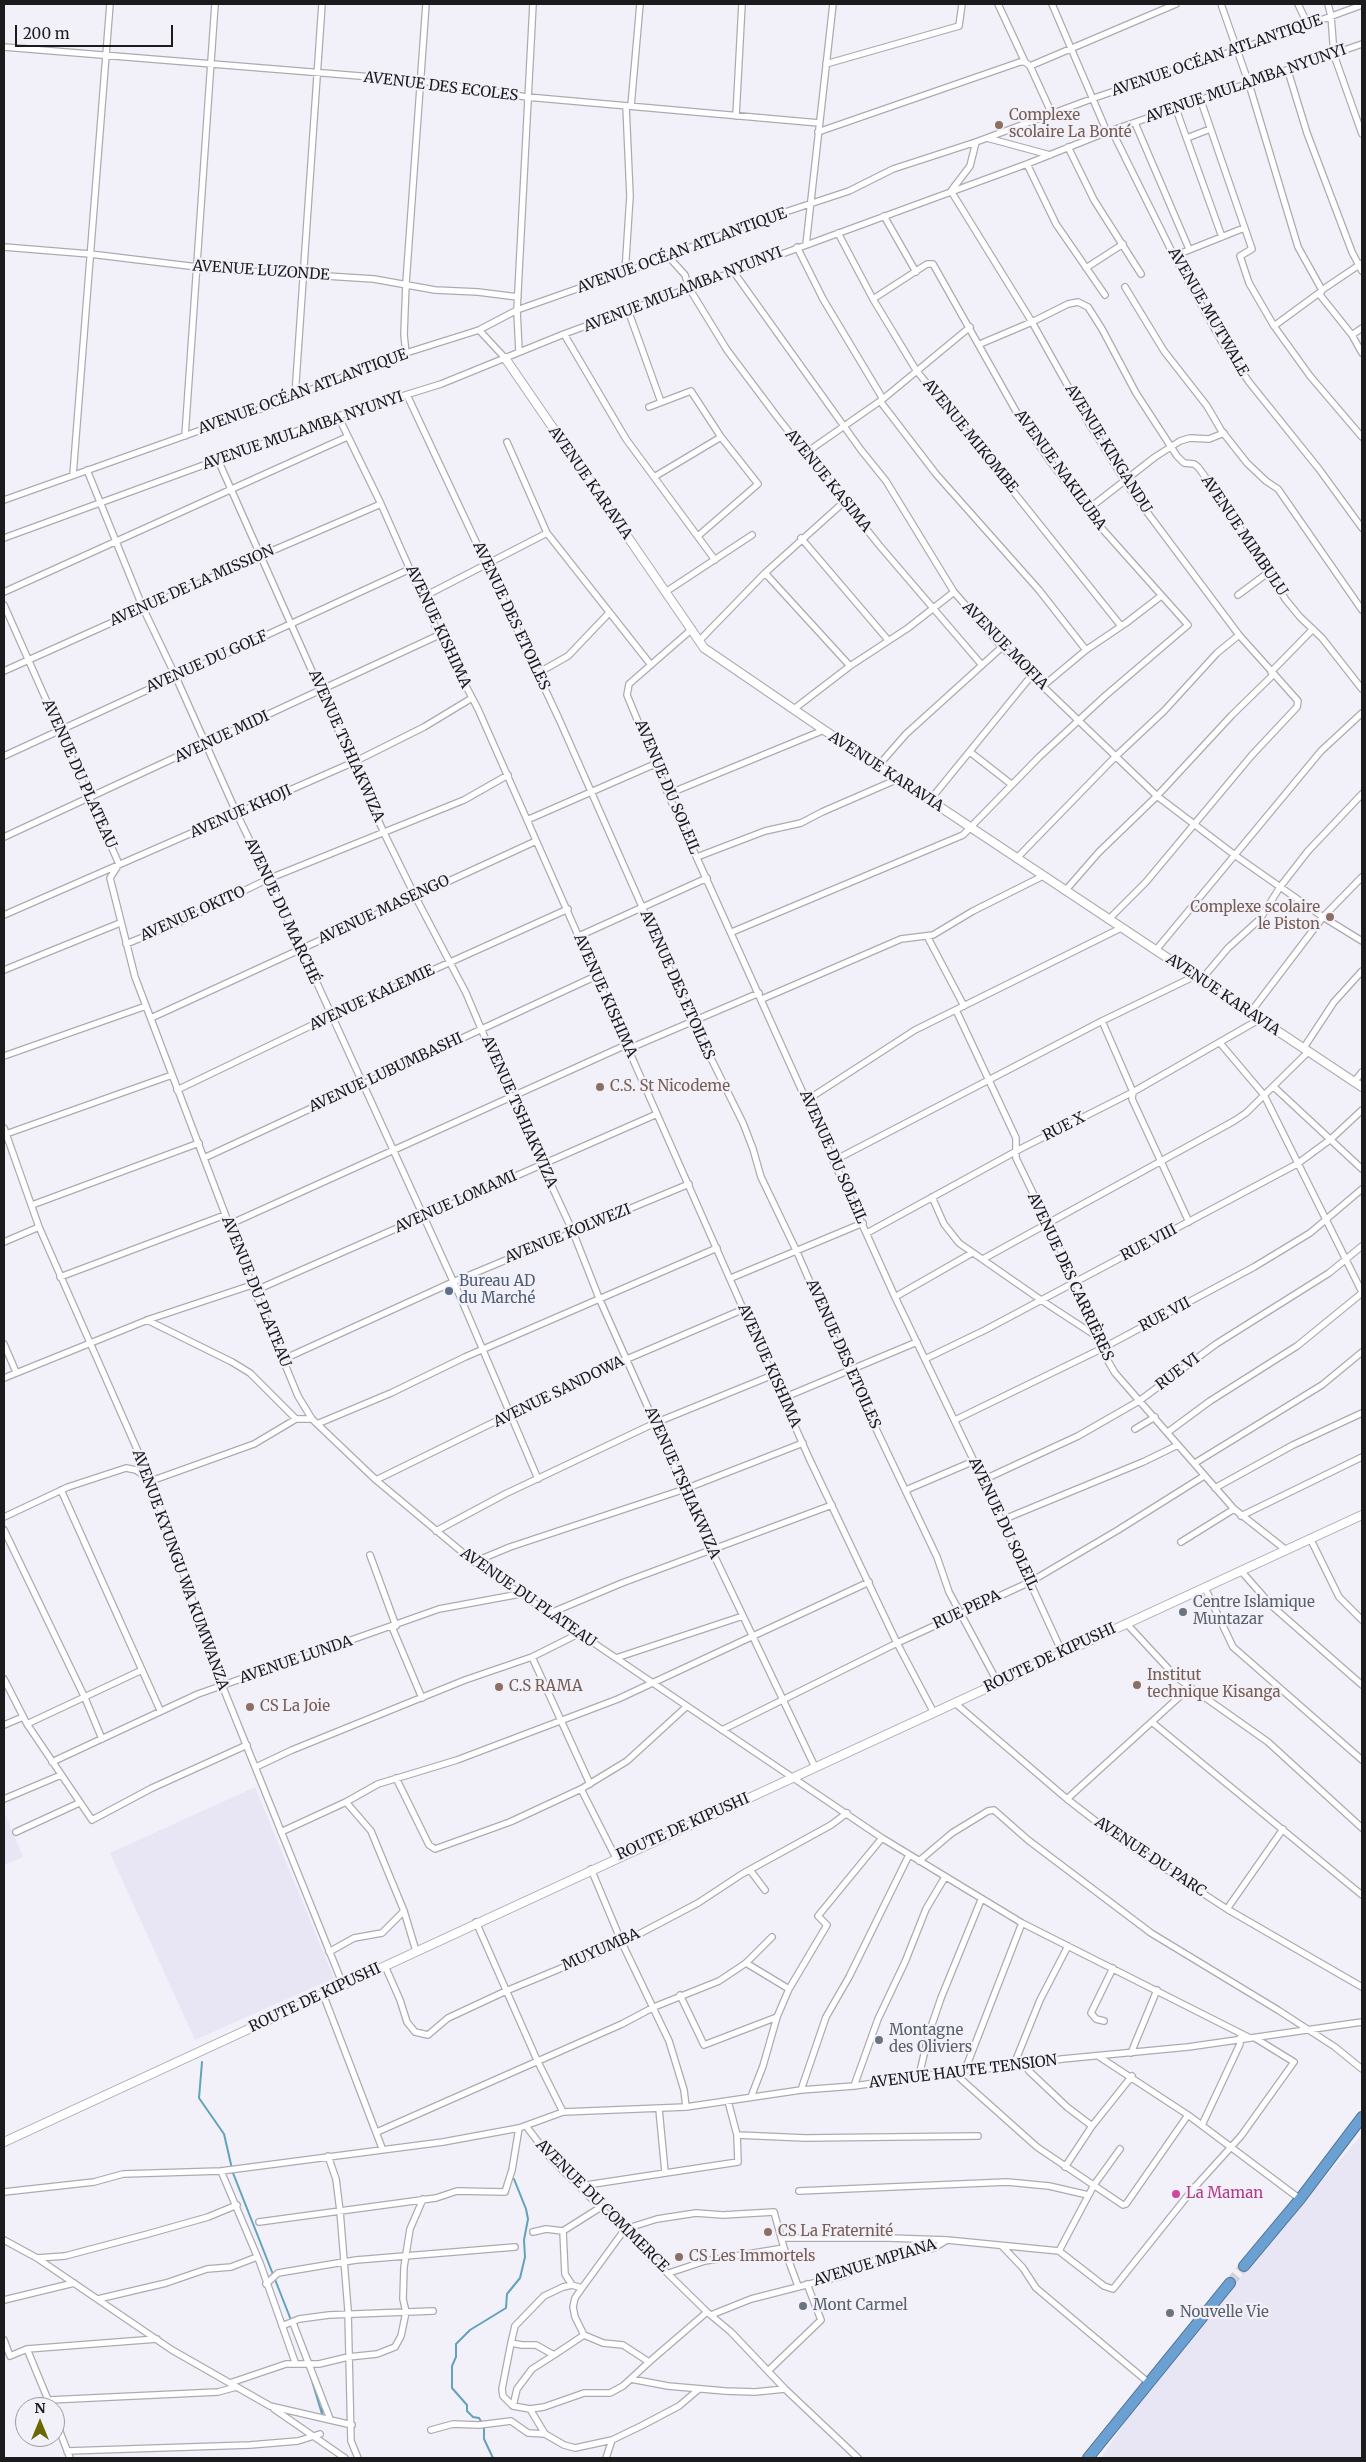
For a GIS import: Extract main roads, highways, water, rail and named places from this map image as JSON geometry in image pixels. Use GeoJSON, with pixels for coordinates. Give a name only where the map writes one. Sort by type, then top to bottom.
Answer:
{"type":"FeatureCollection","features":[{"type":"Feature","properties":{"kind":"highway"},"geometry":{"type":"LineString","coordinates":[[1244,2266],[1300,2199],[1362,2117]]}},
{"type":"Feature","properties":{"kind":"highway"},"geometry":{"type":"LineString","coordinates":[[1088,2458],[1230,2283]]}},
{"type":"Feature","properties":{"kind":"main road","name":"AVENUE KARAVIA"},"geometry":{"type":"LineString","coordinates":[[505,358],[585,476],[667,591],[704,648],[1108,920],[1362,1087]]}},
{"type":"Feature","properties":{"kind":"main road","name":"ROUTE DE KIPUSHI"},"geometry":{"type":"LineString","coordinates":[[4,2142],[1062,1652],[1242,1572],[1310,1538],[1362,1518]]}},
{"type":"Feature","properties":{"kind":"waterway"},"geometry":{"type":"LineString","coordinates":[[202,2062],[199,2098],[224,2134],[233,2173],[291,2320]]}},
{"type":"Feature","properties":{"kind":"waterway"},"geometry":{"type":"LineString","coordinates":[[482,2423],[479,2418],[473,2417],[467,2411],[467,2405],[452,2388],[452,2366],[456,2357],[456,2344],[470,2330],[506,2308],[507,2294],[520,2278],[525,2257],[524,2240],[528,2219],[514,2179]]}},
{"type":"Feature","properties":{"kind":"waterway"},"geometry":{"type":"LineString","coordinates":[[309,2371],[322,2414],[324,2407],[321,2410]]}},
{"type":"Feature","properties":{"kind":"waterway"},"geometry":{"type":"LineString","coordinates":[[484,2427],[484,2439],[493,2458]]}},
{"type":"Feature","properties":{"kind":"tunnel"},"geometry":{"type":"LineString","coordinates":[[1230,2283],[1244,2266]]}},
{"type":"Feature","properties":{"kind":"place","name":"Complexe scolaire La Bonté"},"geometry":{"type":"Point","coordinates":[999,125]}},
{"type":"Feature","properties":{"kind":"place","name":"Complexe scolaire le Piston"},"geometry":{"type":"Point","coordinates":[1330,917]}},
{"type":"Feature","properties":{"kind":"place","name":"C.S. St Nicodeme"},"geometry":{"type":"Point","coordinates":[600,1087]}},
{"type":"Feature","properties":{"kind":"place","name":"Bureau AD du Marché"},"geometry":{"type":"Point","coordinates":[449,1291]}},
{"type":"Feature","properties":{"kind":"place","name":"Centre Islamique Muntazar"},"geometry":{"type":"Point","coordinates":[1183,1612]}},
{"type":"Feature","properties":{"kind":"place","name":"Institut technique Kisanga"},"geometry":{"type":"Point","coordinates":[1137,1685]}},
{"type":"Feature","properties":{"kind":"place","name":"C.S RAMA"},"geometry":{"type":"Point","coordinates":[499,1687]}},
{"type":"Feature","properties":{"kind":"place","name":"CS La Joie"},"geometry":{"type":"Point","coordinates":[250,1707]}},
{"type":"Feature","properties":{"kind":"place","name":"Montagne des Oliviers"},"geometry":{"type":"Point","coordinates":[879,2040]}},
{"type":"Feature","properties":{"kind":"place","name":"La Maman"},"geometry":{"type":"Point","coordinates":[1176,2194]}},
{"type":"Feature","properties":{"kind":"place","name":"CS La Fraternité"},"geometry":{"type":"Point","coordinates":[768,2232]}},
{"type":"Feature","properties":{"kind":"place","name":"CS Les Immortels"},"geometry":{"type":"Point","coordinates":[679,2257]}},
{"type":"Feature","properties":{"kind":"place","name":"Mont Carmel"},"geometry":{"type":"Point","coordinates":[803,2306]}},
{"type":"Feature","properties":{"kind":"place","name":"Nouvelle Vie"},"geometry":{"type":"Point","coordinates":[1170,2313]}}]}
